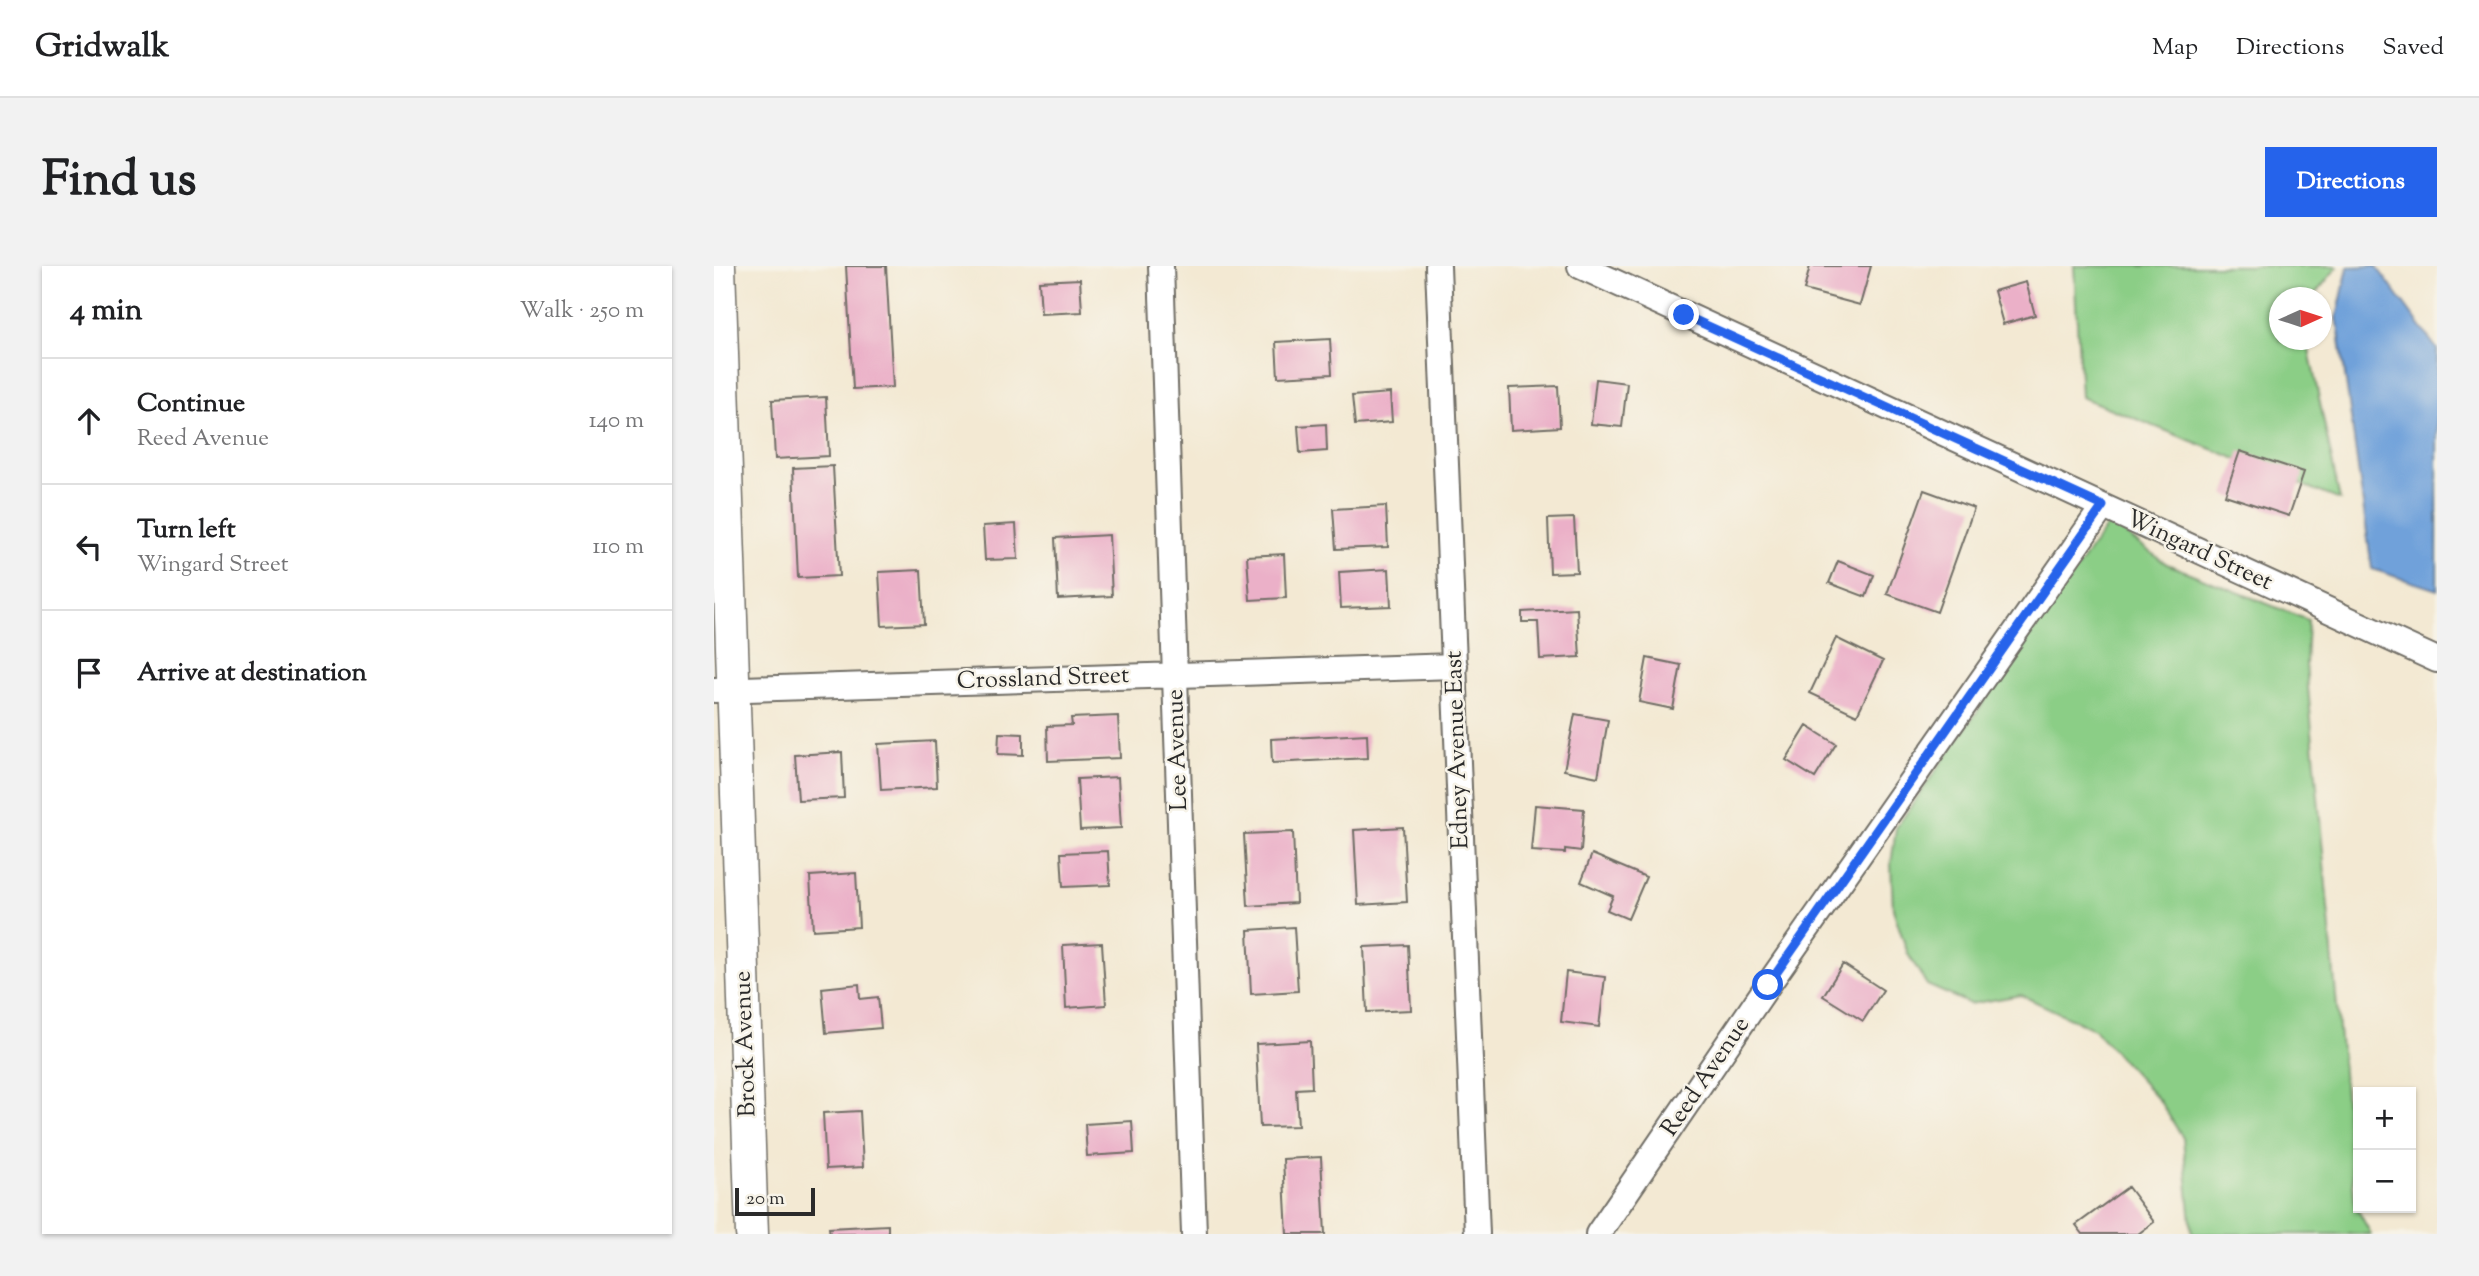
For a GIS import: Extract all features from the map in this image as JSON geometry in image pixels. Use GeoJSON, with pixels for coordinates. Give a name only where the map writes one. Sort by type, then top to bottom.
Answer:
{"type":"FeatureCollection","features":[{"type":"Feature","properties":{"kind":"street","name":"Brock Avenue"},"geometry":{"type":"LineString","coordinates":[[719,266],[724,690],[752,1234]]}},
{"type":"Feature","properties":{"kind":"street","name":"Lee Avenue"},"geometry":{"type":"LineString","coordinates":[[1161,266],[1194,1234]]}},
{"type":"Feature","properties":{"kind":"street","name":"Edney Avenue East"},"geometry":{"type":"LineString","coordinates":[[1438,266],[1477,1234]]}},
{"type":"Feature","properties":{"kind":"street","name":"Wingard Street"},"geometry":{"type":"LineString","coordinates":[[1580,266],[2437,660]]}},
{"type":"Feature","properties":{"kind":"street","name":"Reed Avenue"},"geometry":{"type":"LineString","coordinates":[[1598,1234],[1768,985],[2103,506]]}},
{"type":"Feature","properties":{"kind":"street","name":"Crossland Street"},"geometry":{"type":"LineString","coordinates":[[724,690],[1455,666]]}},
{"type":"Feature","properties":{"kind":"green space"},"geometry":{"type":"Polygon","coordinates":[[[2074,266],[2338,266],[2321,287],[2269,287],[2269,350],[2309,350],[2340,500],[2081,397],[2074,266]]]}},
{"type":"Feature","properties":{"kind":"green space"},"geometry":{"type":"Polygon","coordinates":[[[2108,524],[2167,564],[2308,620],[2306,665],[2353,1183],[2353,1213],[2359,1213],[2371,1234],[2192,1234],[2183,1138],[2159,1100],[2094,1029],[2021,995],[1970,1004],[1927,985],[1908,954],[1893,909],[1891,864],[1896,828],[2108,524]]]}},
{"type":"Feature","properties":{"kind":"water"},"geometry":{"type":"Polygon","coordinates":[[[2376,266],[2437,349],[2437,590],[2372,569],[2337,317],[2348,267],[2376,266]]]}},
{"type":"Feature","properties":{"kind":"building"},"geometry":{"type":"Polygon","coordinates":[[[846,266],[886,266],[893,387],[853,389],[846,266]]]}},
{"type":"Feature","properties":{"kind":"building"},"geometry":{"type":"Polygon","coordinates":[[[1810,266],[1871,266],[1860,305],[1804,290],[1810,266]]]}},
{"type":"Feature","properties":{"kind":"building"},"geometry":{"type":"Polygon","coordinates":[[[1080,279],[1082,312],[1041,314],[1039,281],[1080,279]]]}},
{"type":"Feature","properties":{"kind":"building"},"geometry":{"type":"Polygon","coordinates":[[[2026,282],[2035,315],[2003,324],[1994,291],[2026,282]]]}},
{"type":"Feature","properties":{"kind":"building"},"geometry":{"type":"Polygon","coordinates":[[[1330,339],[1332,374],[1278,377],[1276,342],[1330,339]]]}},
{"type":"Feature","properties":{"kind":"building"},"geometry":{"type":"Polygon","coordinates":[[[1596,379],[1627,383],[1622,427],[1591,424],[1596,379]]]}},
{"type":"Feature","properties":{"kind":"building"},"geometry":{"type":"Polygon","coordinates":[[[1558,386],[1560,427],[1511,430],[1509,388],[1558,386]]]}},
{"type":"Feature","properties":{"kind":"building"},"geometry":{"type":"Polygon","coordinates":[[[1390,393],[1392,422],[1355,425],[1352,396],[1390,393]]]}},
{"type":"Feature","properties":{"kind":"building"},"geometry":{"type":"Polygon","coordinates":[[[826,397],[829,456],[775,459],[772,400],[826,397]]]}},
{"type":"Feature","properties":{"kind":"building"},"geometry":{"type":"Polygon","coordinates":[[[1326,424],[1327,451],[1300,453],[1298,426],[1326,424]]]}},
{"type":"Feature","properties":{"kind":"building"},"geometry":{"type":"Polygon","coordinates":[[[2240,451],[2304,472],[2289,516],[2225,495],[2240,451]]]}},
{"type":"Feature","properties":{"kind":"building"},"geometry":{"type":"Polygon","coordinates":[[[833,466],[839,576],[798,578],[793,468],[833,466]]]}},
{"type":"Feature","properties":{"kind":"building"},"geometry":{"type":"Polygon","coordinates":[[[1924,490],[1974,508],[1937,612],[1887,594],[1924,490]]]}},
{"type":"Feature","properties":{"kind":"building"},"geometry":{"type":"Polygon","coordinates":[[[1386,506],[1388,547],[1336,549],[1333,509],[1386,506]]]}},
{"type":"Feature","properties":{"kind":"building"},"geometry":{"type":"Polygon","coordinates":[[[1574,518],[1577,572],[1550,573],[1548,519],[1574,518]]]}},
{"type":"Feature","properties":{"kind":"building"},"geometry":{"type":"Polygon","coordinates":[[[1016,524],[1018,559],[985,560],[983,526],[1016,524]]]}},
{"type":"Feature","properties":{"kind":"building"},"geometry":{"type":"Polygon","coordinates":[[[1109,535],[1112,596],[1058,599],[1055,538],[1109,535]]]}},
{"type":"Feature","properties":{"kind":"building"},"geometry":{"type":"Polygon","coordinates":[[[1284,554],[1286,598],[1250,600],[1247,556],[1284,554]]]}},
{"type":"Feature","properties":{"kind":"building"},"geometry":{"type":"Polygon","coordinates":[[[1838,561],[1874,575],[1866,597],[1829,583],[1838,561]]]}},
{"type":"Feature","properties":{"kind":"building"},"geometry":{"type":"Polygon","coordinates":[[[1389,569],[1391,606],[1341,608],[1339,572],[1389,569]]]}},
{"type":"Feature","properties":{"kind":"building"},"geometry":{"type":"Polygon","coordinates":[[[921,570],[924,624],[882,626],[879,572],[921,570]]]}},
{"type":"Feature","properties":{"kind":"building"},"geometry":{"type":"Polygon","coordinates":[[[1577,609],[1580,657],[1540,659],[1538,622],[1522,622],[1522,612],[1577,609]]]}},
{"type":"Feature","properties":{"kind":"building"},"geometry":{"type":"Polygon","coordinates":[[[1836,638],[1883,661],[1857,715],[1810,693],[1836,638]]]}},
{"type":"Feature","properties":{"kind":"building"},"geometry":{"type":"Polygon","coordinates":[[[1647,658],[1681,665],[1673,709],[1639,702],[1647,658]]]}},
{"type":"Feature","properties":{"kind":"building"},"geometry":{"type":"Polygon","coordinates":[[[1575,714],[1608,720],[1598,777],[1564,770],[1575,714]]]}},
{"type":"Feature","properties":{"kind":"building"},"geometry":{"type":"Polygon","coordinates":[[[1118,716],[1120,758],[1048,761],[1047,726],[1072,725],[1071,718],[1118,716]]]}},
{"type":"Feature","properties":{"kind":"building"},"geometry":{"type":"Polygon","coordinates":[[[1807,726],[1836,744],[1815,778],[1786,760],[1807,726]]]}},
{"type":"Feature","properties":{"kind":"building"},"geometry":{"type":"Polygon","coordinates":[[[999,733],[1023,734],[1023,755],[998,754],[999,733]]]}},
{"type":"Feature","properties":{"kind":"building"},"geometry":{"type":"Polygon","coordinates":[[[1367,734],[1368,758],[1272,763],[1271,739],[1367,734]]]}},
{"type":"Feature","properties":{"kind":"building"},"geometry":{"type":"Polygon","coordinates":[[[935,741],[937,787],[881,790],[878,744],[935,741]]]}},
{"type":"Feature","properties":{"kind":"building"},"geometry":{"type":"Polygon","coordinates":[[[842,752],[844,798],[798,800],[795,755],[842,752]]]}},
{"type":"Feature","properties":{"kind":"building"},"geometry":{"type":"Polygon","coordinates":[[[1118,777],[1121,828],[1080,830],[1077,779],[1118,777]]]}},
{"type":"Feature","properties":{"kind":"building"},"geometry":{"type":"Polygon","coordinates":[[[1535,805],[1584,809],[1581,851],[1531,851],[1535,805]]]}},
{"type":"Feature","properties":{"kind":"building"},"geometry":{"type":"Polygon","coordinates":[[[1403,827],[1407,902],[1358,905],[1354,830],[1403,827]]]}},
{"type":"Feature","properties":{"kind":"building"},"geometry":{"type":"Polygon","coordinates":[[[1293,832],[1296,903],[1248,906],[1244,834],[1293,832]]]}},
{"type":"Feature","properties":{"kind":"building"},"geometry":{"type":"Polygon","coordinates":[[[1108,851],[1110,885],[1063,887],[1061,853],[1108,851]]]}},
{"type":"Feature","properties":{"kind":"building"},"geometry":{"type":"Polygon","coordinates":[[[1592,854],[1646,877],[1628,919],[1607,910],[1613,896],[1581,882],[1592,854]]]}},
{"type":"Feature","properties":{"kind":"building"},"geometry":{"type":"Polygon","coordinates":[[[856,873],[859,927],[813,930],[810,876],[856,873]]]}},
{"type":"Feature","properties":{"kind":"building"},"geometry":{"type":"Polygon","coordinates":[[[1294,927],[1298,991],[1251,994],[1248,930],[1294,927]]]}},
{"type":"Feature","properties":{"kind":"building"},"geometry":{"type":"Polygon","coordinates":[[[1102,943],[1106,1005],[1066,1008],[1063,945],[1102,943]]]}},
{"type":"Feature","properties":{"kind":"building"},"geometry":{"type":"Polygon","coordinates":[[[1408,945],[1411,1010],[1367,1012],[1364,947],[1408,945]]]}},
{"type":"Feature","properties":{"kind":"building"},"geometry":{"type":"Polygon","coordinates":[[[1843,964],[1883,990],[1863,1021],[1823,996],[1843,964]]]}},
{"type":"Feature","properties":{"kind":"building"},"geometry":{"type":"Polygon","coordinates":[[[1566,972],[1605,977],[1599,1027],[1561,1022],[1566,972]]]}},
{"type":"Feature","properties":{"kind":"building"},"geometry":{"type":"Polygon","coordinates":[[[859,984],[860,999],[878,997],[881,1028],[826,1033],[822,988],[859,984]]]}},
{"type":"Feature","properties":{"kind":"building"},"geometry":{"type":"Polygon","coordinates":[[[1310,1041],[1312,1088],[1296,1089],[1298,1126],[1260,1127],[1256,1044],[1310,1041]]]}},
{"type":"Feature","properties":{"kind":"building"},"geometry":{"type":"Polygon","coordinates":[[[860,1111],[863,1167],[826,1169],[823,1113],[860,1111]]]}},
{"type":"Feature","properties":{"kind":"building"},"geometry":{"type":"Polygon","coordinates":[[[1132,1121],[1134,1153],[1087,1156],[1085,1124],[1132,1121]]]}},
{"type":"Feature","properties":{"kind":"building"},"geometry":{"type":"Polygon","coordinates":[[[1321,1157],[1325,1234],[1287,1234],[1283,1159],[1321,1157]]]}},
{"type":"Feature","properties":{"kind":"building"},"geometry":{"type":"Polygon","coordinates":[[[2128,1187],[2154,1222],[2138,1234],[2083,1234],[2076,1225],[2128,1187]]]}},
{"type":"Feature","properties":{"kind":"building"},"geometry":{"type":"Polygon","coordinates":[[[888,1225],[888,1234],[830,1234],[829,1228],[888,1225]]]}},
{"type":"Feature","properties":{"kind":"route"},"geometry":{"type":"LineString","coordinates":[[1684,315],[2103,506],[1768,985]]}}]}
